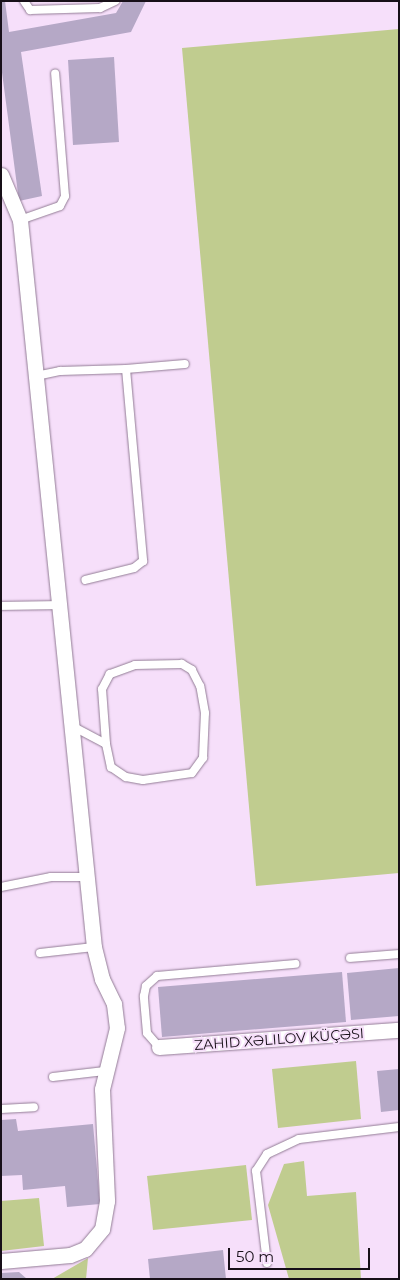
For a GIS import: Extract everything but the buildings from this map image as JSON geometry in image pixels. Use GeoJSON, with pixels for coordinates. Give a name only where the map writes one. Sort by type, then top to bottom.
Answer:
{"type":"FeatureCollection","features":[{"type":"Feature","properties":{"kind":"street"},"geometry":{"type":"LineString","coordinates":[[1,174],[20,220],[94,947],[102,979],[114,1004],[117,1028],[105,1070],[102,1089],[107,1201],[102,1229],[85,1250],[70,1254],[1,1261]]}},
{"type":"Feature","properties":{"kind":"street","name":"ZAHID XƏLILOV KÜÇƏSI"},"geometry":{"type":"LineString","coordinates":[[159,1047],[399,1030]]}},
{"type":"Feature","properties":{"kind":"lane"},"geometry":{"type":"LineString","coordinates":[[24,1],[30,10],[100,8],[115,1]]}},
{"type":"Feature","properties":{"kind":"lane"},"geometry":{"type":"LineString","coordinates":[[20,220],[60,206],[65,196],[55,73]]}},
{"type":"Feature","properties":{"kind":"lane"},"geometry":{"type":"LineString","coordinates":[[36,376],[60,371],[126,369],[185,364]]}},
{"type":"Feature","properties":{"kind":"lane"},"geometry":{"type":"LineString","coordinates":[[85,580],[127,570],[142,561],[126,369]]}},
{"type":"Feature","properties":{"kind":"lane"},"geometry":{"type":"LineString","coordinates":[[1,606],[59,605]]}},
{"type":"Feature","properties":{"kind":"lane"},"geometry":{"type":"LineString","coordinates":[[72,726],[106,744],[111,767],[126,777],[143,780],[192,773],[203,758],[206,713],[200,686],[192,670],[182,664],[135,665],[110,674],[102,689],[106,744]]}},
{"type":"Feature","properties":{"kind":"lane"},"geometry":{"type":"LineString","coordinates":[[1,887],[51,877],[87,878]]}},
{"type":"Feature","properties":{"kind":"lane"},"geometry":{"type":"LineString","coordinates":[[40,953],[94,947]]}},
{"type":"Feature","properties":{"kind":"lane"},"geometry":{"type":"LineString","coordinates":[[350,958],[399,954]]}},
{"type":"Feature","properties":{"kind":"lane"},"geometry":{"type":"LineString","coordinates":[[159,1047],[147,1033],[144,996],[146,986],[157,976],[296,964]]}},
{"type":"Feature","properties":{"kind":"lane"},"geometry":{"type":"LineString","coordinates":[[53,1077],[105,1070]]}},
{"type":"Feature","properties":{"kind":"lane"},"geometry":{"type":"LineString","coordinates":[[1,1109],[34,1107]]}},
{"type":"Feature","properties":{"kind":"lane"},"geometry":{"type":"LineString","coordinates":[[267,1262],[256,1171],[267,1154],[299,1139],[399,1127]]}},
{"type":"Feature","properties":{"kind":"green space"},"geometry":{"type":"Polygon","coordinates":[[[399,29],[399,873],[256,886],[182,48],[399,29]]]}},
{"type":"Feature","properties":{"kind":"green space"},"geometry":{"type":"Polygon","coordinates":[[[356,1061],[361,1119],[278,1128],[272,1069],[356,1061]]]}},
{"type":"Feature","properties":{"kind":"green space"},"geometry":{"type":"Polygon","coordinates":[[[304,1161],[307,1196],[356,1192],[361,1279],[289,1279],[268,1205],[284,1164],[304,1161]]]}},
{"type":"Feature","properties":{"kind":"green space"},"geometry":{"type":"Polygon","coordinates":[[[246,1165],[252,1220],[153,1230],[147,1176],[246,1165]]]}},
{"type":"Feature","properties":{"kind":"green space"},"geometry":{"type":"Polygon","coordinates":[[[39,1198],[44,1246],[1,1251],[1,1201],[39,1198]]]}},
{"type":"Feature","properties":{"kind":"green space"},"geometry":{"type":"Polygon","coordinates":[[[88,1258],[86,1279],[52,1279],[88,1258]]]}}]}
